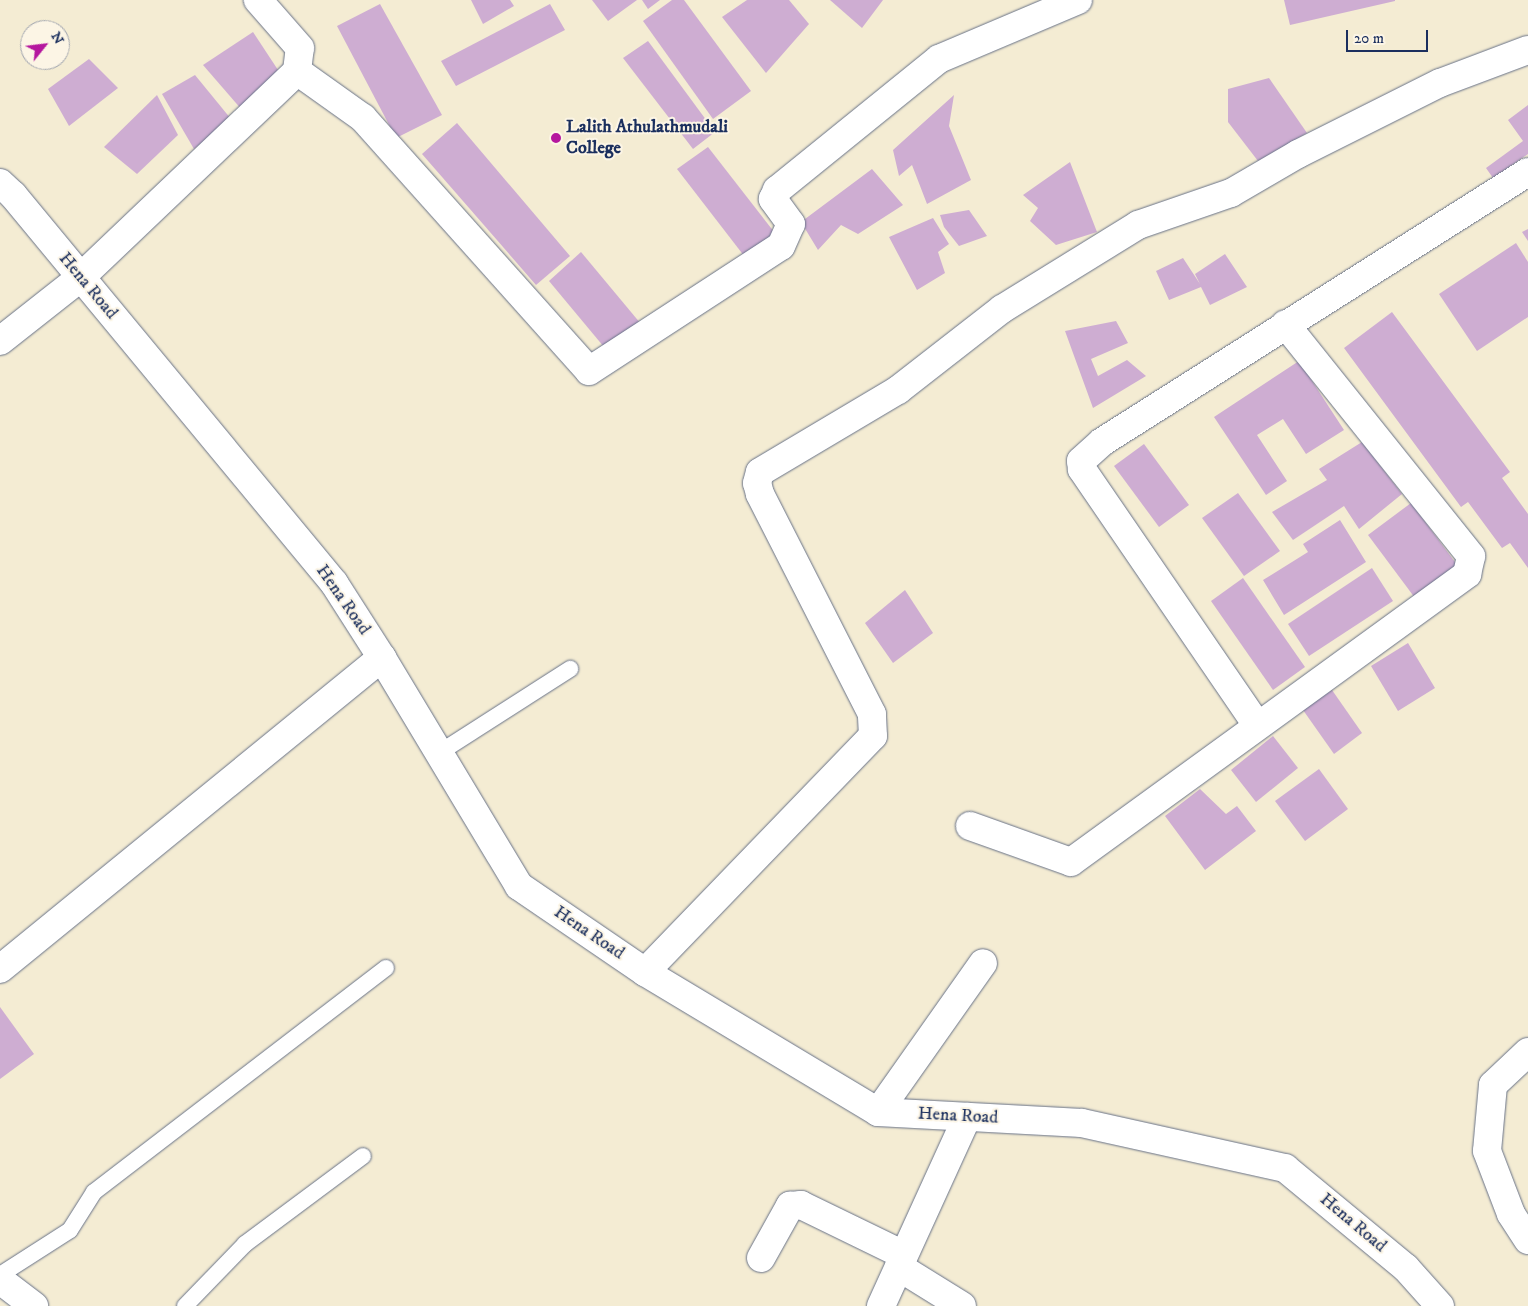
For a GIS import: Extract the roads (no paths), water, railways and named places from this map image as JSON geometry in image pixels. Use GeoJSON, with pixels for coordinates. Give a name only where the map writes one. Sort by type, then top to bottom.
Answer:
{"type":"FeatureCollection","features":[{"type":"Feature","properties":{"kind":"street"},"geometry":{"type":"LineString","coordinates":[[0,341],[81,277],[297,71],[300,48],[258,0]]}},
{"type":"Feature","properties":{"kind":"street"},"geometry":{"type":"LineString","coordinates":[[297,71],[363,118],[589,371],[781,246],[791,224],[773,199],[777,190],[940,59],[1078,0]]}},
{"type":"Feature","properties":{"kind":"street"},"geometry":{"type":"LineString","coordinates":[[645,972],[873,736],[872,714],[760,494],[757,483],[760,472],[898,390],[1002,309],[1138,225],[1231,193],[1298,154],[1440,83],[1528,50]]}},
{"type":"Feature","properties":{"kind":"street"},"geometry":{"type":"LineString","coordinates":[[1257,725],[1082,469],[1081,460],[1102,442],[1285,324],[1528,172]]}},
{"type":"Feature","properties":{"kind":"street","name":"Hena Road"},"geometry":{"type":"LineString","coordinates":[[0,183],[13,195],[334,583],[382,658],[520,886],[645,972],[878,1112],[1082,1123],[1286,1168],[1406,1268],[1440,1306]]}},
{"type":"Feature","properties":{"kind":"street"},"geometry":{"type":"LineString","coordinates":[[970,826],[1070,862],[1467,574],[1471,556],[1285,324]]}},
{"type":"Feature","properties":{"kind":"street"},"geometry":{"type":"LineString","coordinates":[[0,967],[382,658]]}},
{"type":"Feature","properties":{"kind":"street"},"geometry":{"type":"LineString","coordinates":[[878,1112],[983,963]]}},
{"type":"Feature","properties":{"kind":"street"},"geometry":{"type":"LineString","coordinates":[[1528,1052],[1493,1085],[1487,1151],[1511,1214],[1528,1240]]}},
{"type":"Feature","properties":{"kind":"street"},"geometry":{"type":"LineString","coordinates":[[882,1306],[967,1117]]}},
{"type":"Feature","properties":{"kind":"street"},"geometry":{"type":"LineString","coordinates":[[761,1258],[790,1206],[801,1206],[902,1261],[962,1306]]}},
{"type":"Feature","properties":{"kind":"street"},"geometry":{"type":"LineString","coordinates":[[0,1280],[34,1306]]}},
{"type":"Feature","properties":{"kind":"lane"},"geometry":{"type":"LineString","coordinates":[[439,753],[570,669]]}},
{"type":"Feature","properties":{"kind":"lane"},"geometry":{"type":"LineString","coordinates":[[0,1275],[70,1230],[94,1192],[386,968]]}},
{"type":"Feature","properties":{"kind":"lane"},"geometry":{"type":"LineString","coordinates":[[185,1306],[246,1244],[362,1156]]}},
{"type":"Feature","properties":{"kind":"place","name":"Lalith Athulathmudali College"},"geometry":{"type":"Point","coordinates":[556,138]}}]}
